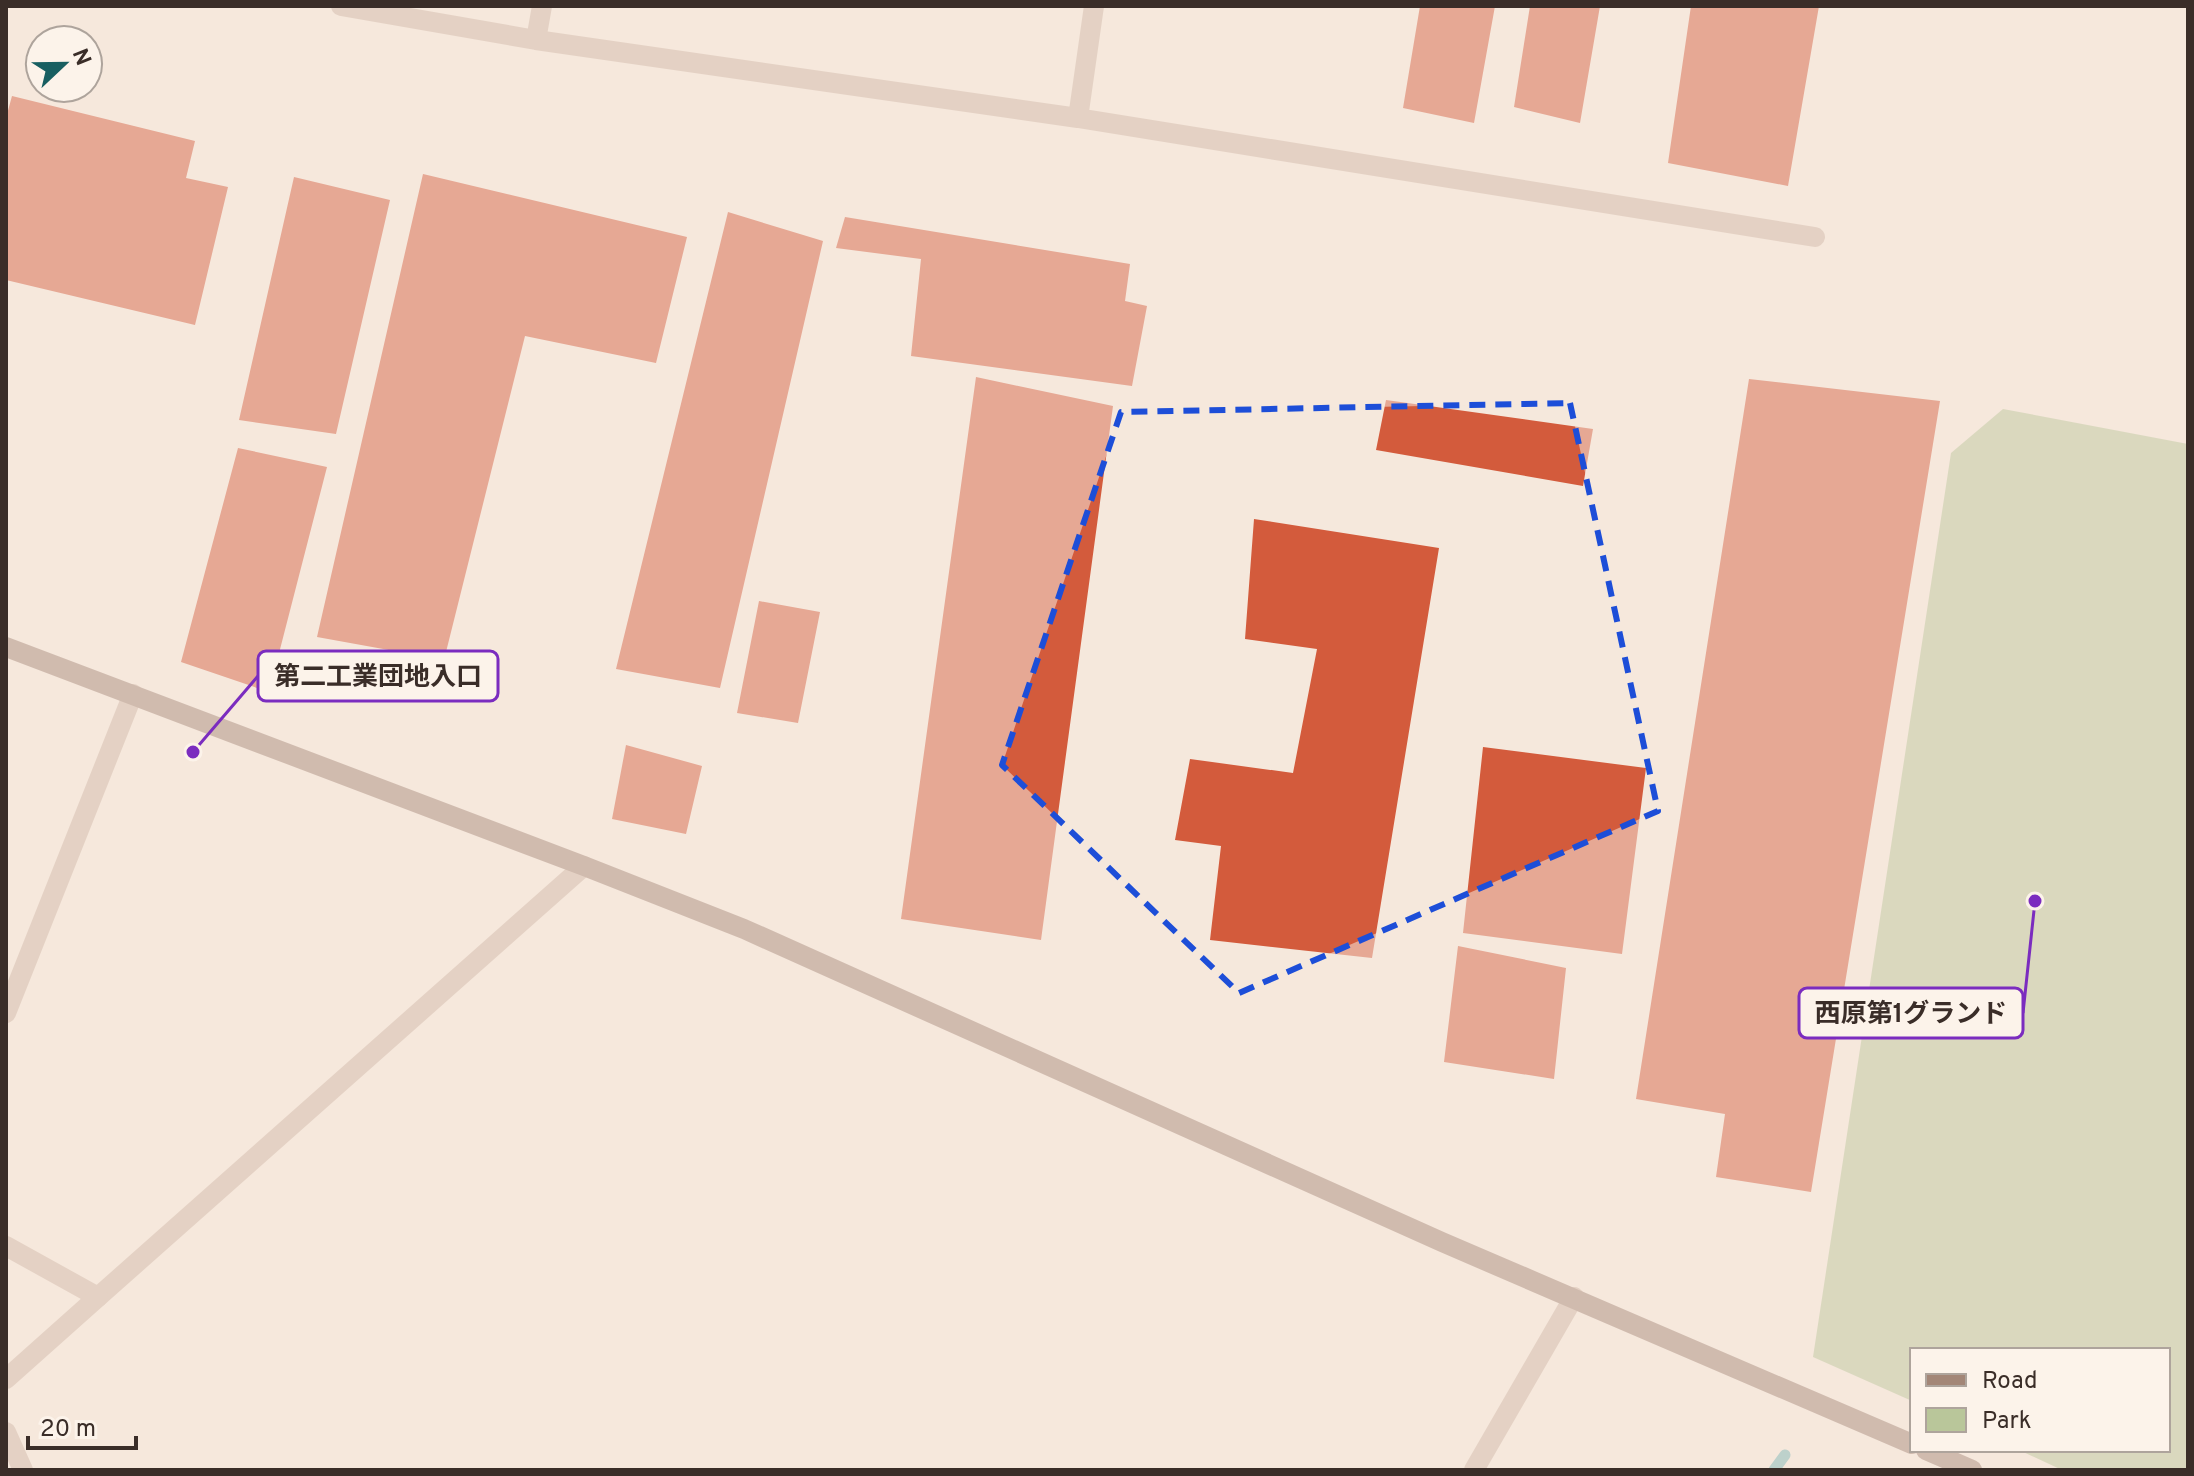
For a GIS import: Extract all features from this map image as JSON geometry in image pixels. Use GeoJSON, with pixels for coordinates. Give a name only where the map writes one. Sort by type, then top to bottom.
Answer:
{"type":"FeatureCollection","features":[{"type":"Feature","properties":{"kind":"street"},"geometry":{"type":"LineString","coordinates":[[341,6],[536,40],[1078,118],[1815,237]]}},
{"type":"Feature","properties":{"kind":"street"},"geometry":{"type":"LineString","coordinates":[[536,40],[542,6]]}},
{"type":"Feature","properties":{"kind":"street"},"geometry":{"type":"LineString","coordinates":[[1078,118],[1094,6]]}},
{"type":"Feature","properties":{"kind":"street"},"geometry":{"type":"LineString","coordinates":[[6,647],[744,929],[1442,1242],[1910,1443]]}},
{"type":"Feature","properties":{"kind":"street"},"geometry":{"type":"LineString","coordinates":[[6,1013],[133,694]]}},
{"type":"Feature","properties":{"kind":"street"},"geometry":{"type":"LineString","coordinates":[[8,1376],[584,866]]}},
{"type":"Feature","properties":{"kind":"street"},"geometry":{"type":"LineString","coordinates":[[6,1246],[98,1297]]}},
{"type":"Feature","properties":{"kind":"street"},"geometry":{"type":"LineString","coordinates":[[1474,1470],[1574,1297]]}},
{"type":"Feature","properties":{"kind":"street"},"geometry":{"type":"LineString","coordinates":[[6,1432],[23,1470]]}},
{"type":"Feature","properties":{"kind":"street"},"geometry":{"type":"LineString","coordinates":[[1932,1453],[1972,1470]]}},
{"type":"Feature","properties":{"kind":"highlighted area"},"geometry":{"type":"Polygon","coordinates":[[[1570,403],[1658,811],[1239,993],[1002,765],[1121,412],[1570,403]]]}},
{"type":"Feature","properties":{"kind":"green space"},"geometry":{"type":"Polygon","coordinates":[[[2003,409],[2188,444],[2188,1470],[2062,1470],[2023,1452],[2170,1452],[2170,1348],[1910,1348],[1910,1400],[1813,1357],[1951,453],[2003,409]]]}},
{"type":"Feature","properties":{"kind":"building"},"geometry":{"type":"Polygon","coordinates":[[[1420,6],[1495,6],[1474,123],[1403,108],[1420,6]]]}},
{"type":"Feature","properties":{"kind":"building"},"geometry":{"type":"Polygon","coordinates":[[[1530,6],[1600,6],[1580,123],[1514,107],[1530,6]]]}},
{"type":"Feature","properties":{"kind":"building"},"geometry":{"type":"Polygon","coordinates":[[[1691,6],[1819,6],[1788,186],[1668,163],[1691,6]]]}},
{"type":"Feature","properties":{"kind":"building"},"geometry":{"type":"Polygon","coordinates":[[[12,96],[24,99],[24,104],[45,104],[195,141],[186,178],[228,187],[195,325],[6,280],[6,118],[12,96]]]}},
{"type":"Feature","properties":{"kind":"building"},"geometry":{"type":"Polygon","coordinates":[[[423,174],[687,237],[656,363],[525,336],[444,660],[317,637],[423,174]]]}},
{"type":"Feature","properties":{"kind":"building"},"geometry":{"type":"Polygon","coordinates":[[[294,177],[390,200],[336,434],[239,420],[294,177]]]}},
{"type":"Feature","properties":{"kind":"building"},"geometry":{"type":"Polygon","coordinates":[[[728,212],[823,241],[720,688],[616,669],[728,212]]]}},
{"type":"Feature","properties":{"kind":"building"},"geometry":{"type":"Polygon","coordinates":[[[845,217],[1130,264],[1125,301],[1147,306],[1132,386],[911,356],[921,259],[836,248],[845,217]]]}},
{"type":"Feature","properties":{"kind":"building"},"geometry":{"type":"Polygon","coordinates":[[[976,377],[1113,406],[1041,940],[901,919],[976,377]]]}},
{"type":"Feature","properties":{"kind":"building"},"geometry":{"type":"Polygon","coordinates":[[[1749,379],[1940,401],[1811,1192],[1716,1177],[1725,1114],[1636,1099],[1749,379]]]}},
{"type":"Feature","properties":{"kind":"building"},"geometry":{"type":"Polygon","coordinates":[[[1386,400],[1593,429],[1583,486],[1376,450],[1386,400]]]}},
{"type":"Feature","properties":{"kind":"building"},"geometry":{"type":"Polygon","coordinates":[[[238,448],[327,467],[269,692],[181,662],[238,448]]]}},
{"type":"Feature","properties":{"kind":"building"},"geometry":{"type":"Polygon","coordinates":[[[1254,519],[1439,548],[1372,958],[1210,940],[1221,846],[1175,840],[1190,759],[1293,773],[1317,649],[1245,639],[1254,519]]]}},
{"type":"Feature","properties":{"kind":"building"},"geometry":{"type":"Polygon","coordinates":[[[759,601],[820,612],[798,723],[737,713],[759,601]]]}},
{"type":"Feature","properties":{"kind":"building"},"geometry":{"type":"Polygon","coordinates":[[[626,745],[702,766],[686,834],[612,819],[626,745]]]}},
{"type":"Feature","properties":{"kind":"building"},"geometry":{"type":"Polygon","coordinates":[[[1483,747],[1646,768],[1622,954],[1463,933],[1483,747]]]}},
{"type":"Feature","properties":{"kind":"building"},"geometry":{"type":"Polygon","coordinates":[[[1458,946],[1566,968],[1554,1079],[1444,1062],[1458,946]]]}},
{"type":"Feature","properties":{"kind":"waterway"},"geometry":{"type":"LineString","coordinates":[[1774,1470],[1785,1455]]}},
{"type":"Feature","properties":{"kind":"place","name":"第二工業団地入口"},"geometry":{"type":"Point","coordinates":[193,752]}},
{"type":"Feature","properties":{"kind":"place","name":"西原第1グランド"},"geometry":{"type":"Point","coordinates":[2035,901]}}]}
